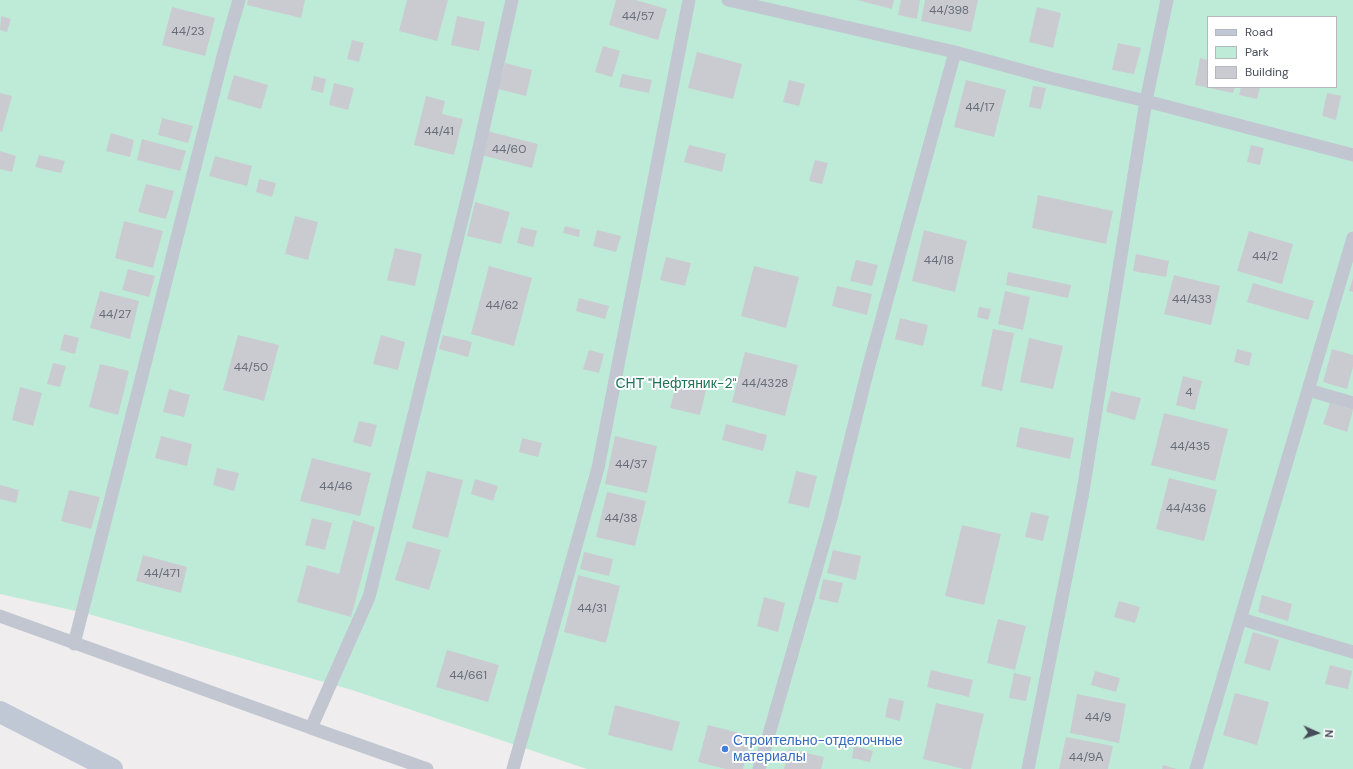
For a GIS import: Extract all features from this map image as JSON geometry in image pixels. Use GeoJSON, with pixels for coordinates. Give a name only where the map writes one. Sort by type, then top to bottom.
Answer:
{"type":"FeatureCollection","features":[{"type":"Feature","properties":{"kind":"main road"},"geometry":{"type":"LineString","coordinates":[[0,712],[112,769]]}},
{"type":"Feature","properties":{"kind":"lane"},"geometry":{"type":"LineString","coordinates":[[74,644],[224,52],[240,0]]}},
{"type":"Feature","properties":{"kind":"lane"},"geometry":{"type":"LineString","coordinates":[[311,728],[369,597],[472,179],[512,0]]}},
{"type":"Feature","properties":{"kind":"lane"},"geometry":{"type":"LineString","coordinates":[[514,769],[598,468],[689,0]]}},
{"type":"Feature","properties":{"kind":"lane"},"geometry":{"type":"LineString","coordinates":[[728,0],[955,52],[1050,78],[1146,101],[1353,155]]}},
{"type":"Feature","properties":{"kind":"lane"},"geometry":{"type":"LineString","coordinates":[[1028,769],[1082,497],[1146,101],[1167,0]]}},
{"type":"Feature","properties":{"kind":"lane"},"geometry":{"type":"LineString","coordinates":[[759,769],[831,518],[868,369],[955,52]]}},
{"type":"Feature","properties":{"kind":"lane"},"geometry":{"type":"LineString","coordinates":[[1196,769],[1353,238]]}},
{"type":"Feature","properties":{"kind":"lane"},"geometry":{"type":"LineString","coordinates":[[1308,390],[1353,403]]}},
{"type":"Feature","properties":{"kind":"lane"},"geometry":{"type":"LineString","coordinates":[[0,616],[74,644],[427,769]]}},
{"type":"Feature","properties":{"kind":"lane"},"geometry":{"type":"LineString","coordinates":[[1241,619],[1353,652]]}},
{"type":"Feature","properties":{"kind":"green space","name":"СНТ \"Нефтяник-2\""},"geometry":{"type":"Polygon","coordinates":[[[0,0],[1353,0],[1353,769],[587,769],[352,690],[85,613],[0,594],[0,0]]]}},
{"type":"Feature","properties":{"kind":"building"},"geometry":{"type":"Polygon","coordinates":[[[248,0],[305,0],[301,18],[247,5],[248,0]]]}},
{"type":"Feature","properties":{"kind":"building"},"geometry":{"type":"Polygon","coordinates":[[[407,0],[448,0],[437,41],[399,31],[407,0]]]}},
{"type":"Feature","properties":{"kind":"building"},"geometry":{"type":"Polygon","coordinates":[[[616,0],[636,0],[667,9],[658,40],[609,25],[616,0]]]}},
{"type":"Feature","properties":{"kind":"building"},"geometry":{"type":"Polygon","coordinates":[[[857,0],[894,0],[892,9],[857,0]]]}},
{"type":"Feature","properties":{"kind":"building"},"geometry":{"type":"Polygon","coordinates":[[[901,0],[920,0],[917,19],[898,15],[901,0]]]}},
{"type":"Feature","properties":{"kind":"building"},"geometry":{"type":"Polygon","coordinates":[[[925,0],[978,0],[971,32],[921,21],[925,0]]]}},
{"type":"Feature","properties":{"kind":"building"},"geometry":{"type":"Polygon","coordinates":[[[172,7],[215,18],[205,56],[162,45],[172,7]]]}},
{"type":"Feature","properties":{"kind":"building"},"geometry":{"type":"Polygon","coordinates":[[[1037,7],[1061,13],[1053,48],[1029,42],[1037,7]]]}},
{"type":"Feature","properties":{"kind":"building"},"geometry":{"type":"Polygon","coordinates":[[[1,16],[11,19],[7,32],[0,30],[1,16]]]}},
{"type":"Feature","properties":{"kind":"building"},"geometry":{"type":"Polygon","coordinates":[[[457,16],[485,22],[479,51],[451,45],[457,16]]]}},
{"type":"Feature","properties":{"kind":"building"},"geometry":{"type":"Polygon","coordinates":[[[352,40],[364,43],[359,62],[347,59],[352,40]]]}},
{"type":"Feature","properties":{"kind":"building"},"geometry":{"type":"Polygon","coordinates":[[[1118,43],[1141,48],[1134,74],[1112,70],[1118,43]]]}},
{"type":"Feature","properties":{"kind":"building"},"geometry":{"type":"Polygon","coordinates":[[[603,46],[620,51],[612,77],[595,72],[603,46]]]}},
{"type":"Feature","properties":{"kind":"building"},"geometry":{"type":"Polygon","coordinates":[[[697,52],[742,64],[733,99],[688,88],[697,52]]]}},
{"type":"Feature","properties":{"kind":"building"},"geometry":{"type":"Polygon","coordinates":[[[1200,58],[1207,60],[1207,88],[1195,85],[1200,58]]]}},
{"type":"Feature","properties":{"kind":"building"},"geometry":{"type":"Polygon","coordinates":[[[505,63],[532,70],[526,96],[498,89],[505,63]]]}},
{"type":"Feature","properties":{"kind":"building"},"geometry":{"type":"Polygon","coordinates":[[[622,74],[652,80],[649,93],[619,87],[622,74]]]}},
{"type":"Feature","properties":{"kind":"building"},"geometry":{"type":"Polygon","coordinates":[[[234,75],[268,85],[261,109],[227,99],[234,75]]]}},
{"type":"Feature","properties":{"kind":"building"},"geometry":{"type":"Polygon","coordinates":[[[314,76],[326,79],[323,93],[311,90],[314,76]]]}},
{"type":"Feature","properties":{"kind":"building"},"geometry":{"type":"Polygon","coordinates":[[[789,80],[805,84],[799,106],[783,102],[789,80]]]}},
{"type":"Feature","properties":{"kind":"building"},"geometry":{"type":"Polygon","coordinates":[[[966,80],[1006,90],[994,137],[954,127],[966,80]]]}},
{"type":"Feature","properties":{"kind":"building"},"geometry":{"type":"Polygon","coordinates":[[[334,83],[354,88],[348,110],[329,105],[334,83]]]}},
{"type":"Feature","properties":{"kind":"building"},"geometry":{"type":"Polygon","coordinates":[[[1033,86],[1046,88],[1041,109],[1029,107],[1033,86]]]}},
{"type":"Feature","properties":{"kind":"building"},"geometry":{"type":"Polygon","coordinates":[[[1209,88],[1235,88],[1233,93],[1209,88]]]}},
{"type":"Feature","properties":{"kind":"building"},"geometry":{"type":"Polygon","coordinates":[[[1241,88],[1260,88],[1257,99],[1239,95],[1241,88]]]}},
{"type":"Feature","properties":{"kind":"building"},"geometry":{"type":"Polygon","coordinates":[[[0,93],[12,96],[2,132],[0,131],[0,93]]]}},
{"type":"Feature","properties":{"kind":"building"},"geometry":{"type":"Polygon","coordinates":[[[1327,93],[1341,96],[1336,120],[1322,116],[1327,93]]]}},
{"type":"Feature","properties":{"kind":"building"},"geometry":{"type":"Polygon","coordinates":[[[426,96],[445,101],[442,114],[463,119],[454,155],[414,145],[426,96]]]}},
{"type":"Feature","properties":{"kind":"building"},"geometry":{"type":"Polygon","coordinates":[[[162,118],[193,126],[188,143],[158,135],[162,118]]]}},
{"type":"Feature","properties":{"kind":"building"},"geometry":{"type":"Polygon","coordinates":[[[487,131],[538,144],[532,168],[481,155],[487,131]]]}},
{"type":"Feature","properties":{"kind":"building"},"geometry":{"type":"Polygon","coordinates":[[[111,133],[134,140],[130,157],[106,151],[111,133]]]}},
{"type":"Feature","properties":{"kind":"building"},"geometry":{"type":"Polygon","coordinates":[[[142,139],[186,151],[180,171],[137,160],[142,139]]]}},
{"type":"Feature","properties":{"kind":"building"},"geometry":{"type":"Polygon","coordinates":[[[689,145],[726,154],[722,172],[684,162],[689,145]]]}},
{"type":"Feature","properties":{"kind":"building"},"geometry":{"type":"Polygon","coordinates":[[[1251,145],[1264,148],[1260,165],[1247,162],[1251,145]]]}},
{"type":"Feature","properties":{"kind":"building"},"geometry":{"type":"Polygon","coordinates":[[[0,151],[16,156],[12,172],[0,169],[0,151]]]}},
{"type":"Feature","properties":{"kind":"building"},"geometry":{"type":"Polygon","coordinates":[[[39,155],[65,161],[61,173],[35,167],[39,155]]]}},
{"type":"Feature","properties":{"kind":"building"},"geometry":{"type":"Polygon","coordinates":[[[215,156],[252,166],[247,186],[209,176],[215,156]]]}},
{"type":"Feature","properties":{"kind":"building"},"geometry":{"type":"Polygon","coordinates":[[[815,160],[828,163],[822,184],[809,181],[815,160]]]}},
{"type":"Feature","properties":{"kind":"building"},"geometry":{"type":"Polygon","coordinates":[[[259,179],[276,183],[272,197],[256,192],[259,179]]]}},
{"type":"Feature","properties":{"kind":"building"},"geometry":{"type":"Polygon","coordinates":[[[146,184],[174,191],[166,219],[138,212],[146,184]]]}},
{"type":"Feature","properties":{"kind":"building"},"geometry":{"type":"Polygon","coordinates":[[[1038,195],[1113,211],[1106,244],[1032,228],[1038,195]]]}},
{"type":"Feature","properties":{"kind":"building"},"geometry":{"type":"Polygon","coordinates":[[[475,202],[510,212],[501,244],[467,236],[475,202]]]}},
{"type":"Feature","properties":{"kind":"building"},"geometry":{"type":"Polygon","coordinates":[[[295,216],[318,222],[308,260],[285,254],[295,216]]]}},
{"type":"Feature","properties":{"kind":"building"},"geometry":{"type":"Polygon","coordinates":[[[124,221],[163,231],[153,268],[115,258],[124,221]]]}},
{"type":"Feature","properties":{"kind":"building"},"geometry":{"type":"Polygon","coordinates":[[[565,226],[580,230],[579,237],[563,233],[565,226]]]}},
{"type":"Feature","properties":{"kind":"building"},"geometry":{"type":"Polygon","coordinates":[[[521,227],[537,231],[533,247],[517,243],[521,227]]]}},
{"type":"Feature","properties":{"kind":"building"},"geometry":{"type":"Polygon","coordinates":[[[597,230],[621,236],[616,252],[593,246],[597,230]]]}},
{"type":"Feature","properties":{"kind":"building"},"geometry":{"type":"Polygon","coordinates":[[[924,230],[967,241],[955,292],[912,281],[924,230]]]}},
{"type":"Feature","properties":{"kind":"building"},"geometry":{"type":"Polygon","coordinates":[[[1249,231],[1293,244],[1282,284],[1237,271],[1249,231]]]}},
{"type":"Feature","properties":{"kind":"building"},"geometry":{"type":"Polygon","coordinates":[[[395,248],[422,254],[415,286],[387,280],[395,248]]]}},
{"type":"Feature","properties":{"kind":"building"},"geometry":{"type":"Polygon","coordinates":[[[1136,254],[1169,261],[1166,277],[1133,271],[1136,254]]]}},
{"type":"Feature","properties":{"kind":"building"},"geometry":{"type":"Polygon","coordinates":[[[666,257],[691,263],[685,286],[660,280],[666,257]]]}},
{"type":"Feature","properties":{"kind":"building"},"geometry":{"type":"Polygon","coordinates":[[[856,260],[878,265],[872,286],[850,281],[856,260]]]}},
{"type":"Feature","properties":{"kind":"building"},"geometry":{"type":"Polygon","coordinates":[[[489,266],[532,278],[514,346],[471,334],[489,266]]]}},
{"type":"Feature","properties":{"kind":"building"},"geometry":{"type":"Polygon","coordinates":[[[754,266],[799,277],[786,328],[741,316],[754,266]]]}},
{"type":"Feature","properties":{"kind":"building"},"geometry":{"type":"Polygon","coordinates":[[[128,269],[155,276],[149,297],[122,290],[128,269]]]}},
{"type":"Feature","properties":{"kind":"building"},"geometry":{"type":"Polygon","coordinates":[[[1008,272],[1071,285],[1068,298],[1006,285],[1008,272]]]}},
{"type":"Feature","properties":{"kind":"building"},"geometry":{"type":"Polygon","coordinates":[[[1174,275],[1220,286],[1211,325],[1164,314],[1174,275]]]}},
{"type":"Feature","properties":{"kind":"building"},"geometry":{"type":"Polygon","coordinates":[[[1353,278],[1353,292],[1349,291],[1353,278]]]}},
{"type":"Feature","properties":{"kind":"building"},"geometry":{"type":"Polygon","coordinates":[[[1253,283],[1314,301],[1308,320],[1247,302],[1253,283]]]}},
{"type":"Feature","properties":{"kind":"building"},"geometry":{"type":"Polygon","coordinates":[[[837,286],[872,294],[867,315],[832,306],[837,286]]]}},
{"type":"Feature","properties":{"kind":"building"},"geometry":{"type":"Polygon","coordinates":[[[100,291],[139,301],[130,339],[90,328],[100,291]]]}},
{"type":"Feature","properties":{"kind":"building"},"geometry":{"type":"Polygon","coordinates":[[[1005,291],[1030,297],[1023,330],[998,324],[1005,291]]]}},
{"type":"Feature","properties":{"kind":"building"},"geometry":{"type":"Polygon","coordinates":[[[579,298],[609,306],[605,319],[576,311],[579,298]]]}},
{"type":"Feature","properties":{"kind":"building"},"geometry":{"type":"Polygon","coordinates":[[[979,307],[991,309],[988,320],[977,317],[979,307]]]}},
{"type":"Feature","properties":{"kind":"building"},"geometry":{"type":"Polygon","coordinates":[[[900,318],[928,325],[923,346],[895,339],[900,318]]]}},
{"type":"Feature","properties":{"kind":"building"},"geometry":{"type":"Polygon","coordinates":[[[993,329],[1014,333],[1002,391],[981,386],[993,329]]]}},
{"type":"Feature","properties":{"kind":"building"},"geometry":{"type":"Polygon","coordinates":[[[64,334],[79,338],[75,354],[60,350],[64,334]]]}},
{"type":"Feature","properties":{"kind":"building"},"geometry":{"type":"Polygon","coordinates":[[[238,335],[279,345],[264,401],[223,390],[238,335]]]}},
{"type":"Feature","properties":{"kind":"building"},"geometry":{"type":"Polygon","coordinates":[[[381,335],[405,342],[398,370],[373,364],[381,335]]]}},
{"type":"Feature","properties":{"kind":"building"},"geometry":{"type":"Polygon","coordinates":[[[443,335],[472,342],[468,357],[439,349],[443,335]]]}},
{"type":"Feature","properties":{"kind":"building"},"geometry":{"type":"Polygon","coordinates":[[[1029,338],[1063,346],[1053,389],[1020,382],[1029,338]]]}},
{"type":"Feature","properties":{"kind":"building"},"geometry":{"type":"Polygon","coordinates":[[[1237,349],[1252,353],[1249,366],[1234,362],[1237,349]]]}},
{"type":"Feature","properties":{"kind":"building"},"geometry":{"type":"Polygon","coordinates":[[[1332,349],[1353,355],[1353,367],[1347,389],[1323,382],[1332,349]]]}},
{"type":"Feature","properties":{"kind":"building"},"geometry":{"type":"Polygon","coordinates":[[[589,350],[604,354],[599,373],[583,369],[589,350]]]}},
{"type":"Feature","properties":{"kind":"building"},"geometry":{"type":"Polygon","coordinates":[[[745,352],[798,365],[785,416],[732,402],[745,352]]]}},
{"type":"Feature","properties":{"kind":"building"},"geometry":{"type":"Polygon","coordinates":[[[53,363],[66,366],[60,387],[47,384],[53,363]]]}},
{"type":"Feature","properties":{"kind":"building"},"geometry":{"type":"Polygon","coordinates":[[[100,364],[129,371],[118,415],[89,407],[100,364]]]}},
{"type":"Feature","properties":{"kind":"building"},"geometry":{"type":"Polygon","coordinates":[[[1183,376],[1202,381],[1195,410],[1176,405],[1183,376]]]}},
{"type":"Feature","properties":{"kind":"building"},"geometry":{"type":"Polygon","coordinates":[[[677,382],[706,390],[700,415],[670,408],[677,382]]]}},
{"type":"Feature","properties":{"kind":"building"},"geometry":{"type":"Polygon","coordinates":[[[20,387],[42,393],[33,426],[12,420],[20,387]]]}},
{"type":"Feature","properties":{"kind":"building"},"geometry":{"type":"Polygon","coordinates":[[[169,389],[190,395],[184,417],[163,412],[169,389]]]}},
{"type":"Feature","properties":{"kind":"building"},"geometry":{"type":"Polygon","coordinates":[[[1111,391],[1141,398],[1135,420],[1106,412],[1111,391]]]}},
{"type":"Feature","properties":{"kind":"building"},"geometry":{"type":"Polygon","coordinates":[[[1330,403],[1353,410],[1347,432],[1323,424],[1330,403]]]}},
{"type":"Feature","properties":{"kind":"building"},"geometry":{"type":"Polygon","coordinates":[[[1164,413],[1228,429],[1215,481],[1151,465],[1164,413]]]}},
{"type":"Feature","properties":{"kind":"building"},"geometry":{"type":"Polygon","coordinates":[[[359,421],[377,425],[371,447],[353,442],[359,421]]]}},
{"type":"Feature","properties":{"kind":"building"},"geometry":{"type":"Polygon","coordinates":[[[726,424],[767,435],[763,451],[722,440],[726,424]]]}},
{"type":"Feature","properties":{"kind":"building"},"geometry":{"type":"Polygon","coordinates":[[[1020,427],[1074,438],[1070,459],[1016,447],[1020,427]]]}},
{"type":"Feature","properties":{"kind":"building"},"geometry":{"type":"Polygon","coordinates":[[[161,436],[192,444],[187,466],[155,458],[161,436]]]}},
{"type":"Feature","properties":{"kind":"building"},"geometry":{"type":"Polygon","coordinates":[[[615,436],[657,446],[647,493],[605,484],[615,436]]]}},
{"type":"Feature","properties":{"kind":"building"},"geometry":{"type":"Polygon","coordinates":[[[522,438],[542,443],[538,457],[519,452],[522,438]]]}},
{"type":"Feature","properties":{"kind":"building"},"geometry":{"type":"Polygon","coordinates":[[[312,458],[371,473],[360,516],[300,501],[312,458]]]}},
{"type":"Feature","properties":{"kind":"building"},"geometry":{"type":"Polygon","coordinates":[[[217,468],[239,473],[234,491],[213,485],[217,468]]]}},
{"type":"Feature","properties":{"kind":"building"},"geometry":{"type":"Polygon","coordinates":[[[427,471],[463,480],[448,538],[412,528],[427,471]]]}},
{"type":"Feature","properties":{"kind":"building"},"geometry":{"type":"Polygon","coordinates":[[[796,471],[817,476],[809,508],[788,503],[796,471]]]}},
{"type":"Feature","properties":{"kind":"building"},"geometry":{"type":"Polygon","coordinates":[[[1169,478],[1217,490],[1204,541],[1156,529],[1169,478]]]}},
{"type":"Feature","properties":{"kind":"building"},"geometry":{"type":"Polygon","coordinates":[[[475,479],[498,486],[493,501],[471,494],[475,479]]]}},
{"type":"Feature","properties":{"kind":"building"},"geometry":{"type":"Polygon","coordinates":[[[0,485],[19,490],[16,503],[0,499],[0,485]]]}},
{"type":"Feature","properties":{"kind":"building"},"geometry":{"type":"Polygon","coordinates":[[[69,490],[100,497],[91,529],[61,521],[69,490]]]}},
{"type":"Feature","properties":{"kind":"building"},"geometry":{"type":"Polygon","coordinates":[[[607,492],[646,501],[635,546],[596,537],[607,492]]]}},
{"type":"Feature","properties":{"kind":"building"},"geometry":{"type":"Polygon","coordinates":[[[1031,512],[1049,516],[1043,541],[1025,537],[1031,512]]]}},
{"type":"Feature","properties":{"kind":"building"},"geometry":{"type":"Polygon","coordinates":[[[312,518],[332,523],[325,550],[305,545],[312,518]]]}},
{"type":"Feature","properties":{"kind":"building"},"geometry":{"type":"Polygon","coordinates":[[[353,520],[375,527],[351,617],[297,602],[307,565],[339,574],[353,520]]]}},
{"type":"Feature","properties":{"kind":"building"},"geometry":{"type":"Polygon","coordinates":[[[962,525],[1001,534],[984,605],[945,596],[962,525]]]}},
{"type":"Feature","properties":{"kind":"building"},"geometry":{"type":"Polygon","coordinates":[[[407,541],[441,550],[429,590],[395,580],[407,541]]]}},
{"type":"Feature","properties":{"kind":"building"},"geometry":{"type":"Polygon","coordinates":[[[833,550],[861,556],[856,580],[827,573],[833,550]]]}},
{"type":"Feature","properties":{"kind":"building"},"geometry":{"type":"Polygon","coordinates":[[[584,552],[613,559],[609,576],[580,569],[584,552]]]}},
{"type":"Feature","properties":{"kind":"building"},"geometry":{"type":"Polygon","coordinates":[[[143,555],[187,567],[181,593],[136,581],[143,555]]]}},
{"type":"Feature","properties":{"kind":"building"},"geometry":{"type":"Polygon","coordinates":[[[578,575],[620,586],[606,643],[564,632],[578,575]]]}},
{"type":"Feature","properties":{"kind":"building"},"geometry":{"type":"Polygon","coordinates":[[[823,579],[843,583],[838,603],[819,599],[823,579]]]}},
{"type":"Feature","properties":{"kind":"building"},"geometry":{"type":"Polygon","coordinates":[[[1262,595],[1292,604],[1288,621],[1258,612],[1262,595]]]}},
{"type":"Feature","properties":{"kind":"building"},"geometry":{"type":"Polygon","coordinates":[[[764,597],[785,603],[778,632],[757,626],[764,597]]]}},
{"type":"Feature","properties":{"kind":"building"},"geometry":{"type":"Polygon","coordinates":[[[1119,601],[1140,607],[1135,623],[1114,617],[1119,601]]]}},
{"type":"Feature","properties":{"kind":"building"},"geometry":{"type":"Polygon","coordinates":[[[998,619],[1026,626],[1015,670],[987,663],[998,619]]]}},
{"type":"Feature","properties":{"kind":"building"},"geometry":{"type":"Polygon","coordinates":[[[1253,632],[1279,640],[1270,671],[1244,663],[1253,632]]]}},
{"type":"Feature","properties":{"kind":"building"},"geometry":{"type":"Polygon","coordinates":[[[447,650],[499,665],[488,702],[436,687],[447,650]]]}},
{"type":"Feature","properties":{"kind":"building"},"geometry":{"type":"Polygon","coordinates":[[[1330,665],[1352,671],[1348,689],[1325,684],[1330,665]]]}},
{"type":"Feature","properties":{"kind":"building"},"geometry":{"type":"Polygon","coordinates":[[[931,670],[973,680],[969,697],[927,687],[931,670]]]}},
{"type":"Feature","properties":{"kind":"building"},"geometry":{"type":"Polygon","coordinates":[[[1095,671],[1120,678],[1116,692],[1091,685],[1095,671]]]}},
{"type":"Feature","properties":{"kind":"building"},"geometry":{"type":"Polygon","coordinates":[[[1014,673],[1031,677],[1026,701],[1009,698],[1014,673]]]}},
{"type":"Feature","properties":{"kind":"building"},"geometry":{"type":"Polygon","coordinates":[[[1235,693],[1269,702],[1257,745],[1223,735],[1235,693]]]}},
{"type":"Feature","properties":{"kind":"building"},"geometry":{"type":"Polygon","coordinates":[[[1077,694],[1126,704],[1119,743],[1070,733],[1077,694]]]}},
{"type":"Feature","properties":{"kind":"building"},"geometry":{"type":"Polygon","coordinates":[[[889,698],[904,701],[900,721],[885,717],[889,698]]]}},
{"type":"Feature","properties":{"kind":"building"},"geometry":{"type":"Polygon","coordinates":[[[936,703],[984,714],[971,769],[964,769],[923,759],[936,703]]]}},
{"type":"Feature","properties":{"kind":"building"},"geometry":{"type":"Polygon","coordinates":[[[615,705],[680,722],[672,751],[608,735],[615,705]]]}},
{"type":"Feature","properties":{"kind":"building","name":"Строительно-отделочные материалы"},"geometry":{"type":"Polygon","coordinates":[[[708,725],[751,736],[743,769],[726,769],[698,762],[708,725]]]}},
{"type":"Feature","properties":{"kind":"building"},"geometry":{"type":"Polygon","coordinates":[[[1066,737],[1113,746],[1108,769],[1059,769],[1066,737]]]}},
{"type":"Feature","properties":{"kind":"building"},"geometry":{"type":"Polygon","coordinates":[[[854,746],[873,751],[870,762],[852,758],[854,746]]]}},
{"type":"Feature","properties":{"kind":"building"},"geometry":{"type":"Polygon","coordinates":[[[789,749],[824,757],[821,769],[784,769],[789,749]]]}},
{"type":"Feature","properties":{"kind":"building"},"geometry":{"type":"Polygon","coordinates":[[[1163,765],[1177,769],[1162,769],[1163,765]]]}},
{"type":"Feature","properties":{"kind":"place","name":"Строительно-отделочные материалы"},"geometry":{"type":"Point","coordinates":[725,749]}}]}
